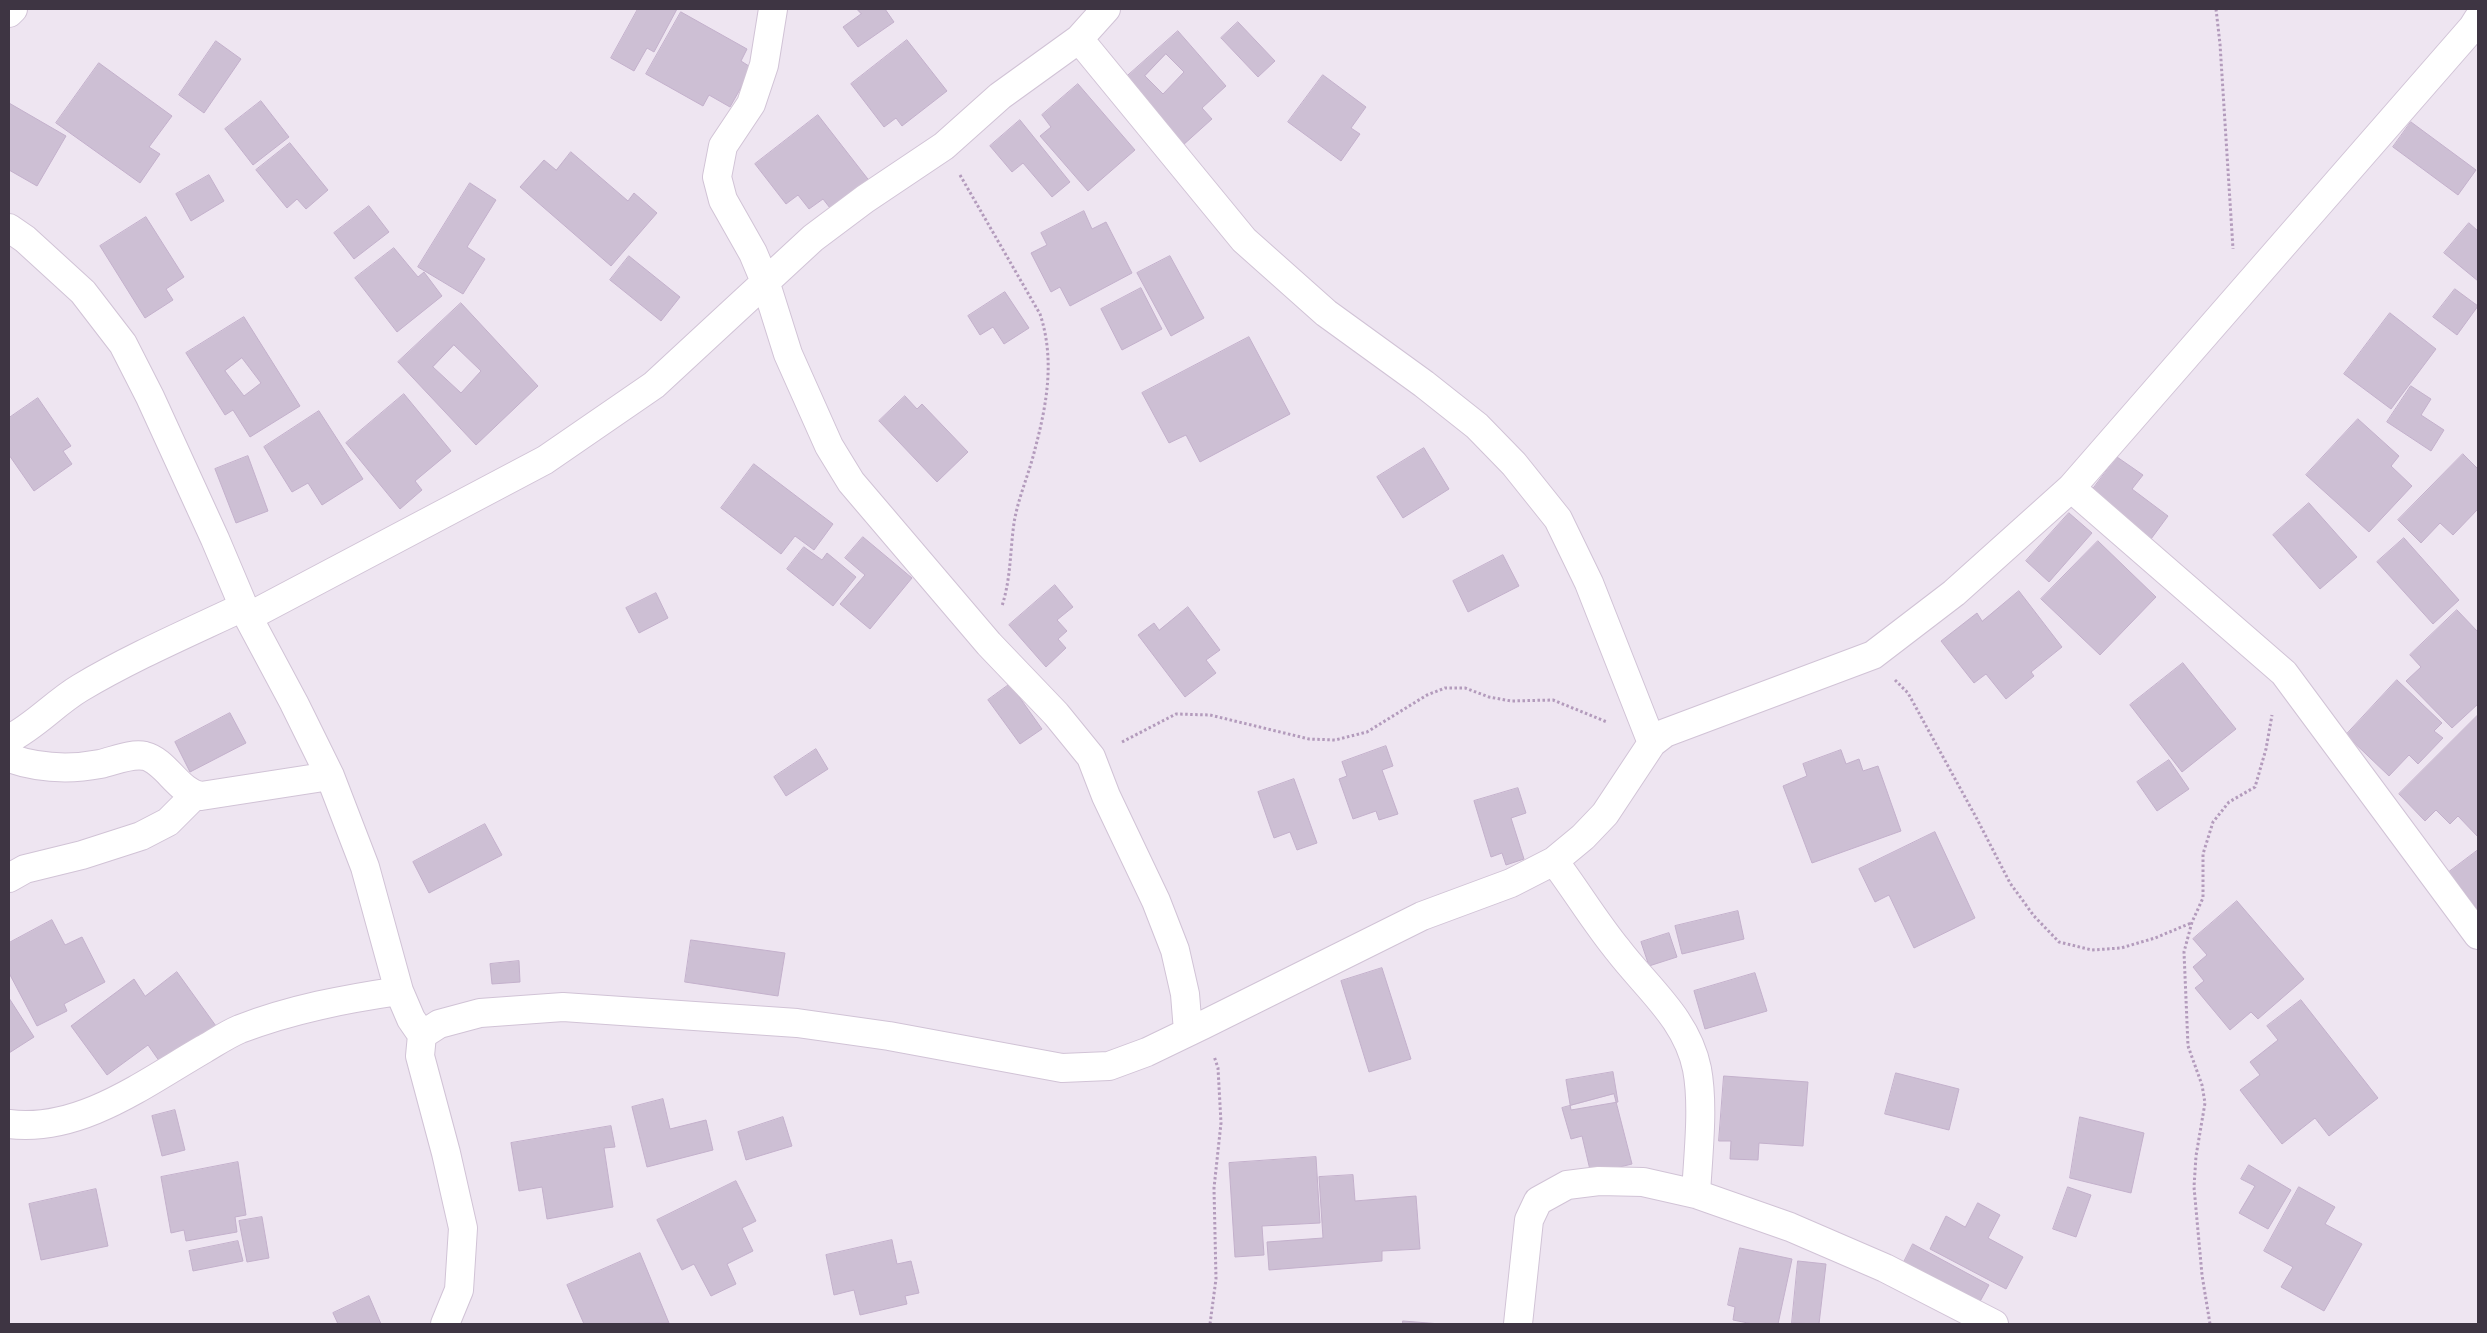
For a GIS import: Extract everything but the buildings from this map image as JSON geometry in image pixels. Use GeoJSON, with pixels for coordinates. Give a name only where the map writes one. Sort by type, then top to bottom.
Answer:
{"type":"FeatureCollection","features":[{"type":"Feature","properties":{"kind":"street"},"geometry":{"type":"LineString","coordinates":[[9,14],[13,9]]}},
{"type":"Feature","properties":{"kind":"street"},"geometry":{"type":"LineString","coordinates":[[773,9],[764,65],[751,104],[723,146],[717,177],[722,200],[753,253],[766,284],[788,354],[829,446],[851,482],[989,644],[1056,714],[1092,757],[1106,796],[1156,901],[1176,950],[1184,994],[1195,1028]]}},
{"type":"Feature","properties":{"kind":"street"},"geometry":{"type":"LineString","coordinates":[[9,739],[20,733],[78,689],[133,659],[245,612],[545,460],[654,385],[766,284],[813,238],[865,199],[944,146],[1000,96],[1079,39],[1106,9]]}},
{"type":"Feature","properties":{"kind":"street"},"geometry":{"type":"LineString","coordinates":[[1648,733],[1664,733],[1826,675],[1873,655],[1954,592],[2071,488],[2478,19]]}},
{"type":"Feature","properties":{"kind":"street"},"geometry":{"type":"LineString","coordinates":[[422,1035],[439,1024],[480,1012],[563,1007],[797,1023],[889,1036],[1062,1068],[1109,1066],[1147,1052],[1422,916],[1511,884],[1554,861],[1605,814],[1648,733],[1589,583],[1558,519],[1514,464],[1477,426],[1424,384],[1326,313],[1244,240],[1079,39]]}},
{"type":"Feature","properties":{"kind":"street"},"geometry":{"type":"LineString","coordinates":[[9,228],[25,239],[83,292],[122,344],[191,486],[245,612],[294,703],[330,776],[365,867],[400,991],[411,1019],[422,1035],[420,1056],[446,1153],[463,1228],[459,1290],[445,1324]]}},
{"type":"Feature","properties":{"kind":"street"},"geometry":{"type":"LineString","coordinates":[[2071,488],[2284,673],[2478,935]]}},
{"type":"Feature","properties":{"kind":"street"},"geometry":{"type":"LineString","coordinates":[[9,758],[49,768],[98,764],[135,755],[147,756],[195,795],[206,795],[266,784],[330,776]]}},
{"type":"Feature","properties":{"kind":"street"},"geometry":{"type":"LineString","coordinates":[[9,878],[25,868],[82,855],[141,836],[168,822],[195,795]]}},
{"type":"Feature","properties":{"kind":"street"},"geometry":{"type":"LineString","coordinates":[[1554,861],[1618,950],[1660,998],[1684,1033],[1697,1068],[1700,1124],[1696,1194]]}},
{"type":"Feature","properties":{"kind":"street"},"geometry":{"type":"LineString","coordinates":[[9,1124],[30,1126],[64,1122],[112,1101],[238,1029],[305,1007],[400,991]]}},
{"type":"Feature","properties":{"kind":"street"},"geometry":{"type":"LineString","coordinates":[[1518,1324],[1529,1220],[1538,1201],[1567,1185],[1599,1181],[1643,1182],[1696,1194],[1790,1228],[1885,1268],[1994,1324]]}},
{"type":"Feature","properties":{"kind":"path"},"geometry":{"type":"LineString","coordinates":[[2216,9],[2237,297]]}},
{"type":"Feature","properties":{"kind":"path"},"geometry":{"type":"LineString","coordinates":[[944,146],[1040,314],[1047,336],[1048,390],[1035,449],[1014,523],[1011,567],[1003,603],[989,644]]}},
{"type":"Feature","properties":{"kind":"path"},"geometry":{"type":"LineString","coordinates":[[1873,655],[1908,693],[2010,883],[2034,916],[2060,942],[2092,950],[2121,948],[2155,938],[2192,922]]}},
{"type":"Feature","properties":{"kind":"path"},"geometry":{"type":"LineString","coordinates":[[2210,1324],[2202,1275],[2194,1187],[2197,1147],[2205,1103],[2202,1085],[2188,1046],[2184,952],[2192,922],[2203,898],[2203,854],[2213,822],[2229,802],[2255,787],[2284,673]]}},
{"type":"Feature","properties":{"kind":"path"},"geometry":{"type":"LineString","coordinates":[[1092,757],[1176,714],[1210,715],[1309,739],[1336,740],[1366,732],[1427,695],[1445,688],[1465,688],[1489,697],[1511,702],[1553,700],[1600,721],[1625,724],[1648,733]]}},
{"type":"Feature","properties":{"kind":"path"},"geometry":{"type":"LineString","coordinates":[[1195,1028],[1218,1068],[1221,1123],[1214,1188],[1216,1279],[1210,1324]]}}]}
